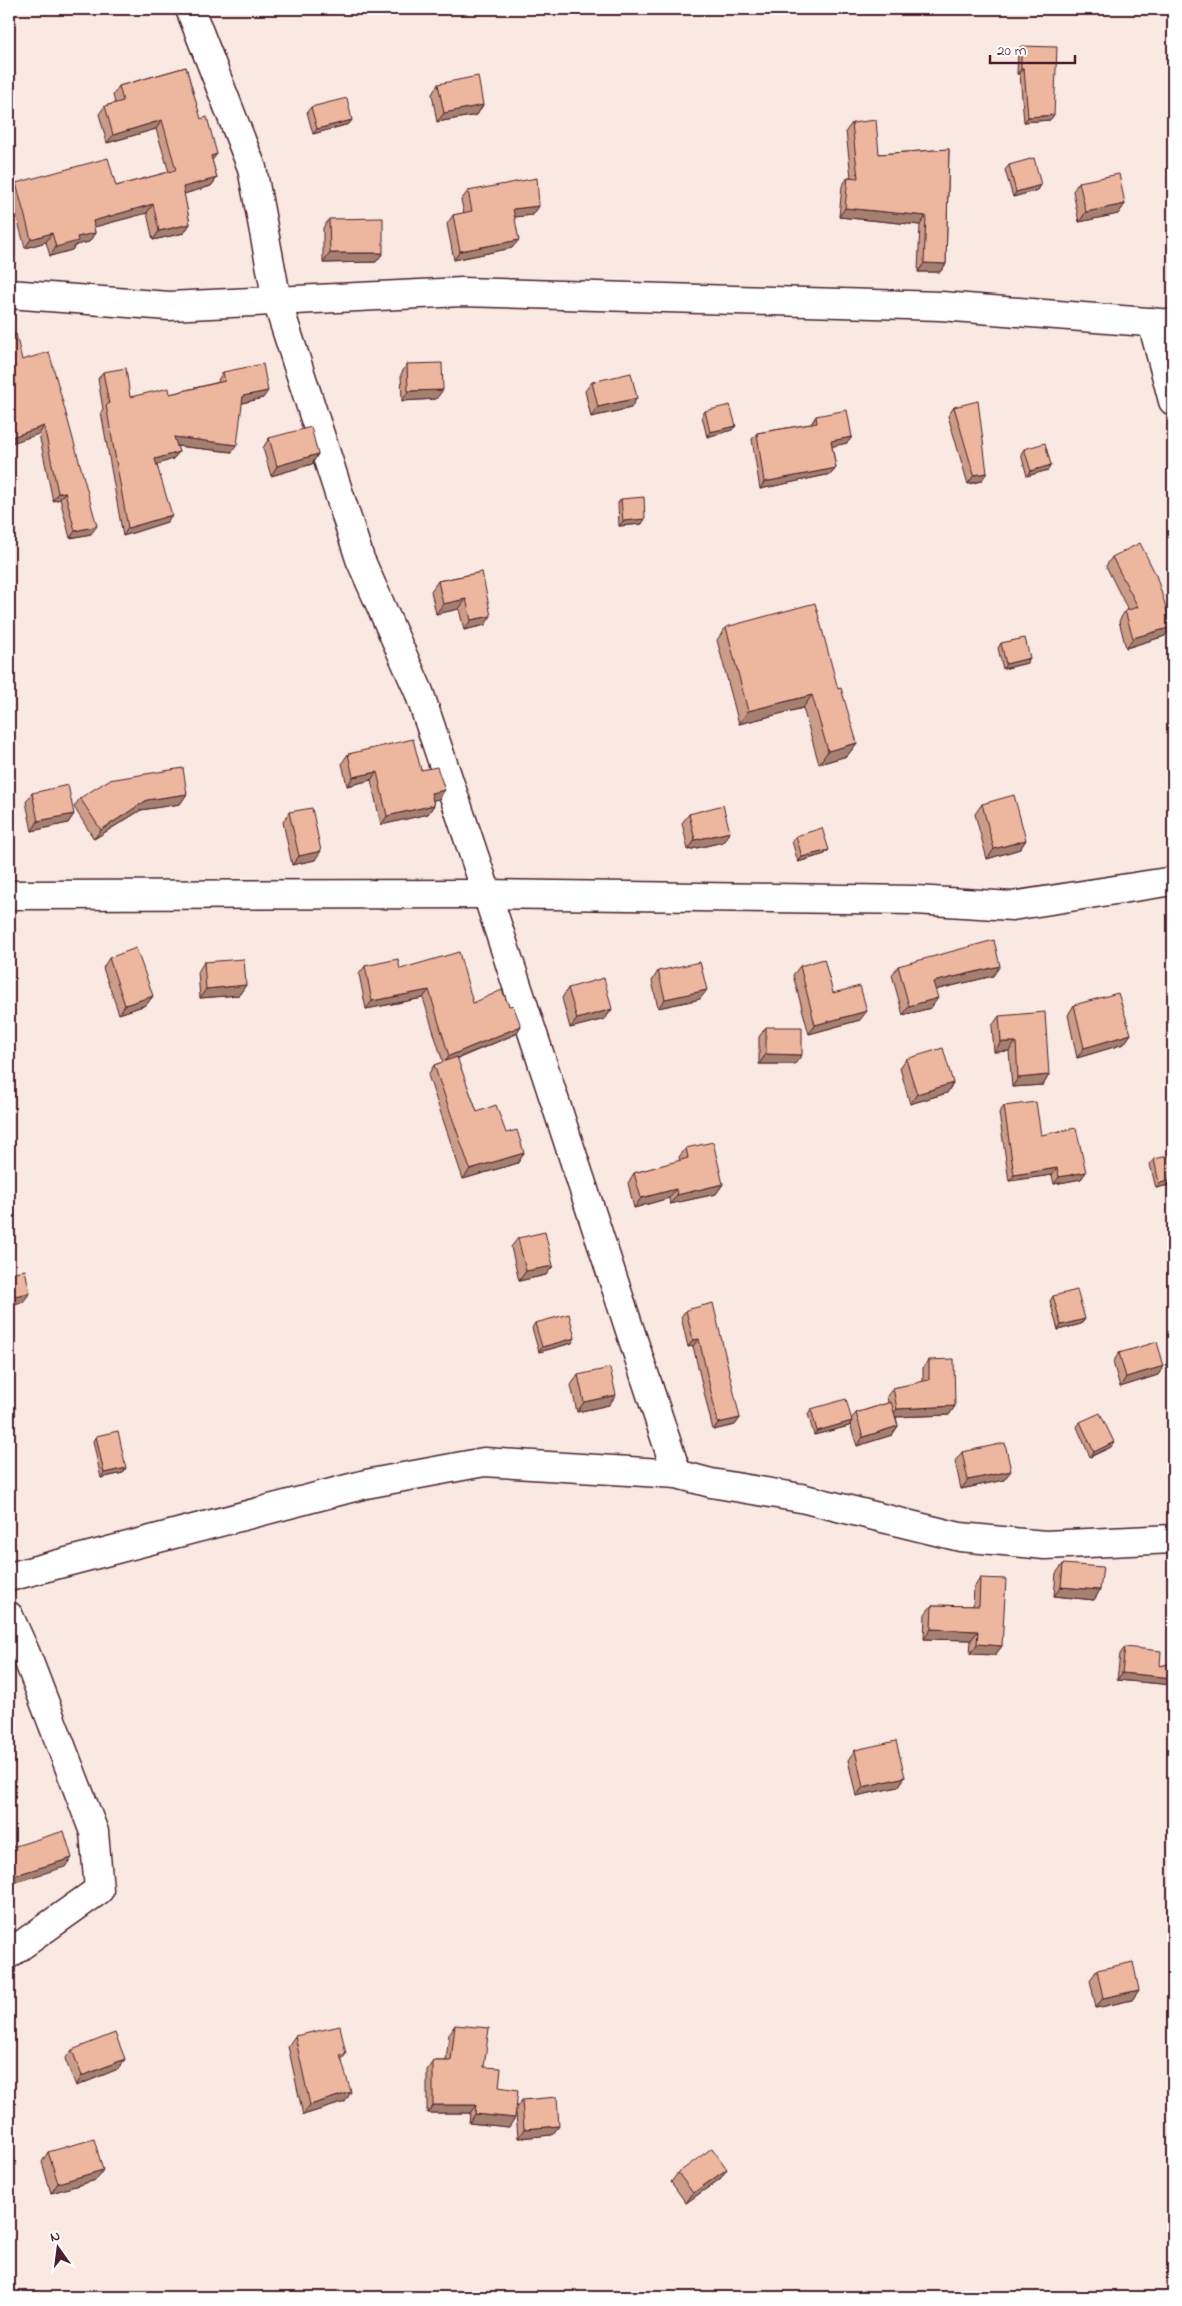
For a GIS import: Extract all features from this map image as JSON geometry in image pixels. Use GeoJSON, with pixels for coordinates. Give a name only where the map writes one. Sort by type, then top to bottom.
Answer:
{"type":"FeatureCollection","features":[{"type":"Feature","properties":{"kind":"street"},"geometry":{"type":"LineString","coordinates":[[190,9],[252,168],[277,301],[360,559],[419,692],[677,1474]]}},
{"type":"Feature","properties":{"kind":"street"},"geometry":{"type":"LineString","coordinates":[[9,294],[169,306],[462,292],[941,306],[1163,323],[1173,402]]}},
{"type":"Feature","properties":{"kind":"street"},"geometry":{"type":"LineString","coordinates":[[9,895],[487,894],[915,900],[1012,906],[1173,881]]}},
{"type":"Feature","properties":{"kind":"street"},"geometry":{"type":"LineString","coordinates":[[9,1577],[366,1484],[484,1462],[677,1474],[711,1483],[801,1498],[960,1537],[1045,1546],[1173,1540]]}},
{"type":"Feature","properties":{"kind":"street"},"geometry":{"type":"LineString","coordinates":[[9,1616],[26,1654],[94,1832],[99,1890],[9,1954]]}},
{"type":"Feature","properties":{"kind":"building"},"geometry":{"type":"Polygon","coordinates":[[[1021,46],[1057,47],[1054,115],[1028,117],[1024,69],[1021,69],[1021,46]]]}},
{"type":"Feature","properties":{"kind":"building"},"geometry":{"type":"Polygon","coordinates":[[[186,67],[201,119],[207,117],[217,154],[211,156],[217,178],[183,187],[190,224],[159,231],[153,204],[93,221],[95,233],[77,237],[78,241],[56,247],[52,233],[31,239],[16,183],[108,158],[116,186],[176,170],[162,120],[113,135],[105,106],[123,101],[119,86],[186,67]]]}},
{"type":"Feature","properties":{"kind":"building"},"geometry":{"type":"Polygon","coordinates":[[[478,76],[483,105],[444,113],[438,84],[478,76]]]}},
{"type":"Feature","properties":{"kind":"building"},"geometry":{"type":"Polygon","coordinates":[[[347,98],[352,120],[317,129],[311,107],[347,98]]]}},
{"type":"Feature","properties":{"kind":"building"},"geometry":{"type":"Polygon","coordinates":[[[876,120],[879,154],[949,149],[946,264],[924,263],[926,216],[845,208],[848,177],[858,178],[852,123],[876,120]]]}},
{"type":"Feature","properties":{"kind":"building"},"geometry":{"type":"Polygon","coordinates":[[[1034,158],[1041,185],[1016,192],[1009,165],[1034,158]]]}},
{"type":"Feature","properties":{"kind":"building"},"geometry":{"type":"Polygon","coordinates":[[[1119,174],[1125,204],[1086,212],[1079,182],[1119,174]]]}},
{"type":"Feature","properties":{"kind":"building"},"geometry":{"type":"Polygon","coordinates":[[[537,178],[539,206],[513,209],[519,240],[460,251],[453,215],[472,211],[468,191],[537,178]]]}},
{"type":"Feature","properties":{"kind":"building"},"geometry":{"type":"Polygon","coordinates":[[[383,218],[383,253],[330,253],[329,219],[383,218]]]}},
{"type":"Feature","properties":{"kind":"building"},"geometry":{"type":"Polygon","coordinates":[[[16,334],[22,360],[49,352],[97,526],[75,531],[65,492],[58,493],[44,426],[9,438],[9,336],[16,334]]]}},
{"type":"Feature","properties":{"kind":"building"},"geometry":{"type":"Polygon","coordinates":[[[442,363],[443,390],[408,391],[407,364],[442,363]]]}},
{"type":"Feature","properties":{"kind":"building"},"geometry":{"type":"Polygon","coordinates":[[[263,364],[268,391],[243,396],[237,445],[174,437],[179,452],[155,459],[172,515],[128,528],[106,405],[109,404],[103,372],[126,368],[130,397],[169,388],[170,394],[225,381],[223,372],[263,364]]]}},
{"type":"Feature","properties":{"kind":"building"},"geometry":{"type":"Polygon","coordinates":[[[631,373],[637,398],[598,407],[592,382],[631,373]]]}},
{"type":"Feature","properties":{"kind":"building"},"geometry":{"type":"Polygon","coordinates":[[[978,401],[987,473],[974,475],[954,407],[978,401]]]}},
{"type":"Feature","properties":{"kind":"building"},"geometry":{"type":"Polygon","coordinates":[[[730,405],[736,426],[710,432],[705,411],[730,405]]]}},
{"type":"Feature","properties":{"kind":"building"},"geometry":{"type":"Polygon","coordinates":[[[847,410],[852,437],[831,441],[836,468],[764,482],[757,433],[817,423],[816,416],[847,410]]]}},
{"type":"Feature","properties":{"kind":"building"},"geometry":{"type":"Polygon","coordinates":[[[311,427],[318,454],[277,466],[269,438],[311,427]]]}},
{"type":"Feature","properties":{"kind":"building"},"geometry":{"type":"Polygon","coordinates":[[[1045,443],[1051,465],[1031,471],[1024,449],[1045,443]]]}},
{"type":"Feature","properties":{"kind":"building"},"geometry":{"type":"Polygon","coordinates":[[[644,497],[645,519],[623,521],[621,499],[644,497]]]}},
{"type":"Feature","properties":{"kind":"building"},"geometry":{"type":"Polygon","coordinates":[[[1140,543],[1156,575],[1172,627],[1133,638],[1125,611],[1138,607],[1112,557],[1140,543]]]}},
{"type":"Feature","properties":{"kind":"building"},"geometry":{"type":"Polygon","coordinates":[[[482,572],[491,616],[471,620],[466,599],[443,604],[438,581],[482,572]]]}},
{"type":"Feature","properties":{"kind":"building"},"geometry":{"type":"Polygon","coordinates":[[[815,603],[838,689],[841,688],[857,743],[828,751],[812,695],[748,711],[726,627],[815,603]]]}},
{"type":"Feature","properties":{"kind":"building"},"geometry":{"type":"Polygon","coordinates":[[[1025,638],[1030,658],[1006,664],[1001,643],[1025,638]]]}},
{"type":"Feature","properties":{"kind":"building"},"geometry":{"type":"Polygon","coordinates":[[[413,739],[421,770],[437,767],[445,790],[431,793],[434,805],[387,816],[377,772],[353,777],[348,754],[413,739]]]}},
{"type":"Feature","properties":{"kind":"building"},"geometry":{"type":"Polygon","coordinates":[[[183,768],[187,794],[147,800],[101,830],[80,798],[109,780],[183,768]]]}},
{"type":"Feature","properties":{"kind":"building"},"geometry":{"type":"Polygon","coordinates":[[[68,785],[74,814],[38,821],[32,793],[68,785]]]}},
{"type":"Feature","properties":{"kind":"building"},"geometry":{"type":"Polygon","coordinates":[[[1014,795],[1026,840],[994,849],[982,804],[1014,795]]]}},
{"type":"Feature","properties":{"kind":"building"},"geometry":{"type":"Polygon","coordinates":[[[723,805],[730,832],[695,840],[689,814],[723,805]]]}},
{"type":"Feature","properties":{"kind":"building"},"geometry":{"type":"Polygon","coordinates":[[[312,808],[321,851],[299,856],[289,812],[312,808]]]}},
{"type":"Feature","properties":{"kind":"building"},"geometry":{"type":"Polygon","coordinates":[[[822,828],[829,850],[802,857],[796,836],[822,828]]]}},
{"type":"Feature","properties":{"kind":"building"},"geometry":{"type":"Polygon","coordinates":[[[994,940],[1000,966],[933,982],[938,998],[909,1006],[898,966],[994,940]]]}},
{"type":"Feature","properties":{"kind":"building"},"geometry":{"type":"Polygon","coordinates":[[[136,948],[153,996],[125,1005],[109,958],[136,948]]]}},
{"type":"Feature","properties":{"kind":"building"},"geometry":{"type":"Polygon","coordinates":[[[459,952],[473,1003],[502,990],[509,1006],[513,1005],[521,1026],[449,1056],[429,990],[372,1001],[365,966],[398,959],[400,969],[459,952]]]}},
{"type":"Feature","properties":{"kind":"building"},"geometry":{"type":"Polygon","coordinates":[[[244,959],[246,985],[206,989],[204,962],[244,959]]]}},
{"type":"Feature","properties":{"kind":"building"},"geometry":{"type":"Polygon","coordinates":[[[824,959],[833,993],[860,986],[867,1011],[815,1025],[800,966],[824,959]]]}},
{"type":"Feature","properties":{"kind":"building"},"geometry":{"type":"Polygon","coordinates":[[[700,962],[707,990],[665,999],[658,971],[700,962]]]}},
{"type":"Feature","properties":{"kind":"building"},"geometry":{"type":"Polygon","coordinates":[[[604,978],[612,1009],[577,1019],[568,988],[604,978]]]}},
{"type":"Feature","properties":{"kind":"building"},"geometry":{"type":"Polygon","coordinates":[[[1118,993],[1131,1034],[1084,1048],[1074,1005],[1118,993]]]}},
{"type":"Feature","properties":{"kind":"building"},"geometry":{"type":"Polygon","coordinates":[[[1045,1012],[1049,1075],[1018,1078],[1016,1042],[1001,1042],[999,1016],[1045,1012]]]}},
{"type":"Feature","properties":{"kind":"building"},"geometry":{"type":"Polygon","coordinates":[[[766,1027],[802,1027],[802,1055],[766,1054],[766,1027]]]}},
{"type":"Feature","properties":{"kind":"building"},"geometry":{"type":"Polygon","coordinates":[[[943,1048],[953,1083],[917,1094],[906,1059],[943,1048]]]}},
{"type":"Feature","properties":{"kind":"building"},"geometry":{"type":"Polygon","coordinates":[[[457,1057],[477,1112],[496,1105],[506,1133],[517,1130],[524,1153],[470,1169],[434,1065],[457,1057]]]}},
{"type":"Feature","properties":{"kind":"building"},"geometry":{"type":"Polygon","coordinates":[[[1036,1102],[1041,1135],[1076,1128],[1086,1172],[1059,1177],[1057,1168],[1014,1175],[1004,1106],[1036,1102]]]}},
{"type":"Feature","properties":{"kind":"building"},"geometry":{"type":"Polygon","coordinates":[[[713,1142],[723,1184],[677,1195],[676,1189],[641,1198],[634,1173],[688,1158],[686,1148],[713,1142]]]}},
{"type":"Feature","properties":{"kind":"building"},"geometry":{"type":"Polygon","coordinates":[[[1173,1155],[1173,1180],[1159,1183],[1154,1159],[1173,1155]]]}},
{"type":"Feature","properties":{"kind":"building"},"geometry":{"type":"Polygon","coordinates":[[[545,1232],[553,1266],[526,1271],[518,1238],[545,1232]]]}},
{"type":"Feature","properties":{"kind":"building"},"geometry":{"type":"Polygon","coordinates":[[[25,1270],[30,1293],[9,1297],[9,1273],[25,1270]]]}},
{"type":"Feature","properties":{"kind":"building"},"geometry":{"type":"Polygon","coordinates":[[[1077,1290],[1085,1319],[1061,1325],[1053,1296],[1077,1290]]]}},
{"type":"Feature","properties":{"kind":"building"},"geometry":{"type":"Polygon","coordinates":[[[713,1303],[740,1418],[718,1423],[699,1339],[693,1340],[686,1310],[713,1303]]]}},
{"type":"Feature","properties":{"kind":"building"},"geometry":{"type":"Polygon","coordinates":[[[569,1314],[575,1338],[542,1347],[535,1323],[569,1314]]]}},
{"type":"Feature","properties":{"kind":"building"},"geometry":{"type":"Polygon","coordinates":[[[1157,1342],[1164,1366],[1126,1377],[1119,1353],[1157,1342]]]}},
{"type":"Feature","properties":{"kind":"building"},"geometry":{"type":"Polygon","coordinates":[[[954,1359],[955,1406],[897,1409],[893,1388],[929,1380],[929,1360],[954,1359]]]}},
{"type":"Feature","properties":{"kind":"building"},"geometry":{"type":"Polygon","coordinates":[[[610,1368],[616,1395],[584,1402],[578,1375],[610,1368]]]}},
{"type":"Feature","properties":{"kind":"building"},"geometry":{"type":"Polygon","coordinates":[[[846,1399],[852,1421],[817,1431],[811,1409],[846,1399]]]}},
{"type":"Feature","properties":{"kind":"building"},"geometry":{"type":"Polygon","coordinates":[[[891,1402],[898,1426],[863,1437],[856,1413],[891,1402]]]}},
{"type":"Feature","properties":{"kind":"building"},"geometry":{"type":"Polygon","coordinates":[[[1100,1413],[1114,1442],[1094,1452],[1080,1422],[1100,1413]]]}},
{"type":"Feature","properties":{"kind":"building"},"geometry":{"type":"Polygon","coordinates":[[[118,1431],[126,1468],[104,1473],[96,1436],[118,1431]]]}},
{"type":"Feature","properties":{"kind":"building"},"geometry":{"type":"Polygon","coordinates":[[[1005,1443],[1011,1471],[968,1480],[962,1452],[1005,1443]]]}},
{"type":"Feature","properties":{"kind":"building"},"geometry":{"type":"Polygon","coordinates":[[[1063,1564],[1103,1567],[1100,1590],[1061,1587],[1063,1564]]]}},
{"type":"Feature","properties":{"kind":"building"},"geometry":{"type":"Polygon","coordinates":[[[980,1578],[1006,1579],[1002,1646],[977,1644],[978,1631],[931,1629],[932,1605],[979,1606],[980,1578]]]}},
{"type":"Feature","properties":{"kind":"building"},"geometry":{"type":"Polygon","coordinates":[[[1125,1647],[1161,1651],[1160,1666],[1173,1663],[1173,1678],[1122,1673],[1125,1647]]]}},
{"type":"Feature","properties":{"kind":"building"},"geometry":{"type":"Polygon","coordinates":[[[896,1741],[905,1777],[863,1787],[855,1750],[896,1741]]]}},
{"type":"Feature","properties":{"kind":"building"},"geometry":{"type":"Polygon","coordinates":[[[64,1831],[72,1858],[9,1877],[9,1848],[64,1831]]]}},
{"type":"Feature","properties":{"kind":"building"},"geometry":{"type":"Polygon","coordinates":[[[1133,1962],[1139,1990],[1103,1998],[1097,1970],[1133,1962]]]}},
{"type":"Feature","properties":{"kind":"building"},"geometry":{"type":"Polygon","coordinates":[[[455,2025],[489,2028],[484,2067],[501,2068],[499,2087],[518,2090],[515,2118],[475,2114],[476,2105],[433,2105],[433,2061],[451,2061],[455,2025]]]}},
{"type":"Feature","properties":{"kind":"building"},"geometry":{"type":"Polygon","coordinates":[[[340,2026],[346,2054],[340,2055],[351,2092],[310,2105],[295,2036],[340,2026]]]}},
{"type":"Feature","properties":{"kind":"building"},"geometry":{"type":"Polygon","coordinates":[[[115,2033],[125,2059],[82,2076],[72,2050],[115,2033]]]}},
{"type":"Feature","properties":{"kind":"building"},"geometry":{"type":"Polygon","coordinates":[[[557,2097],[559,2126],[524,2129],[522,2100],[557,2097]]]}},
{"type":"Feature","properties":{"kind":"building"},"geometry":{"type":"Polygon","coordinates":[[[94,2139],[103,2170],[58,2183],[48,2152],[94,2139]]]}},
{"type":"Feature","properties":{"kind":"building"},"geometry":{"type":"Polygon","coordinates":[[[712,2148],[727,2169],[693,2193],[678,2173],[712,2148]]]}}]}
